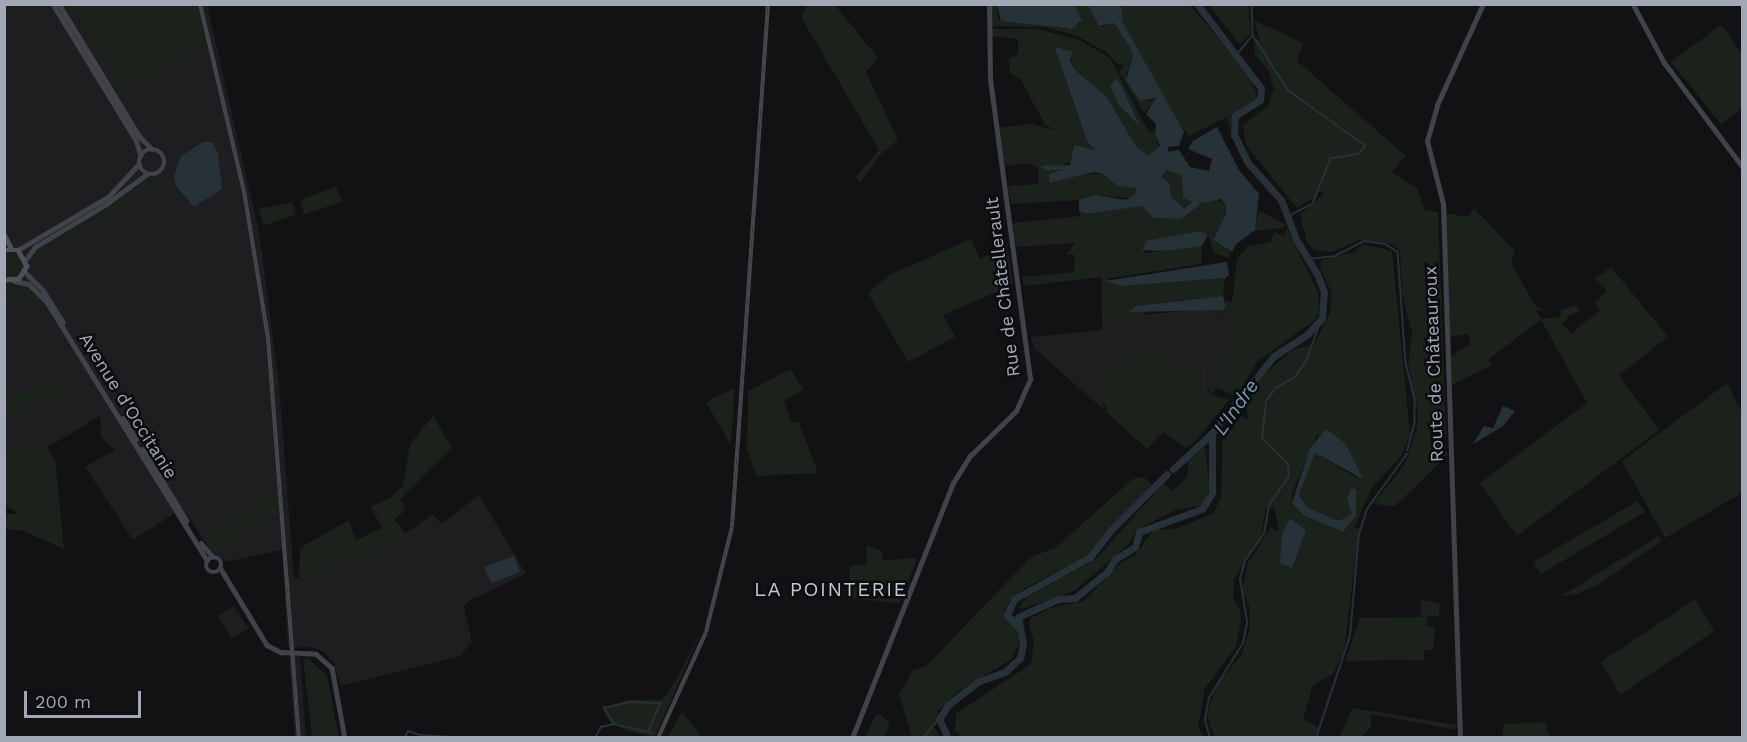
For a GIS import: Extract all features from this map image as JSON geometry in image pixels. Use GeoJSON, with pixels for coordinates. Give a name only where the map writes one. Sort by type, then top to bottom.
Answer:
{"type":"FeatureCollection","features":[{"type":"Feature","properties":{"kind":"main road"},"geometry":{"type":"LineString","coordinates":[[18,250],[108,197],[139,164],[141,155],[136,140],[53,4]]}},
{"type":"Feature","properties":{"kind":"main road"},"geometry":{"type":"LineString","coordinates":[[4,285],[25,272],[26,259],[35,247],[105,205],[147,174],[160,172],[165,165],[161,152],[152,149],[140,137],[59,4]]}},
{"type":"Feature","properties":{"kind":"main road","name":"Rue de Châtellerault"},"geometry":{"type":"LineString","coordinates":[[852,738],[953,483],[970,456],[1016,411],[1030,379],[987,39],[989,4]]}},
{"type":"Feature","properties":{"kind":"main road","name":"Route de Châteauroux"},"geometry":{"type":"LineString","coordinates":[[1460,738],[1443,204],[1427,141],[1437,105],[1483,4]]}},
{"type":"Feature","properties":{"kind":"main road"},"geometry":{"type":"LineString","coordinates":[[1633,4],[1654,47],[1743,166]]}},
{"type":"Feature","properties":{"kind":"main road"},"geometry":{"type":"LineString","coordinates":[[141,155],[152,149]]}},
{"type":"Feature","properties":{"kind":"main road"},"geometry":{"type":"LineString","coordinates":[[139,164],[147,174]]}},
{"type":"Feature","properties":{"kind":"main road"},"geometry":{"type":"LineString","coordinates":[[4,234],[11,248]]}},
{"type":"Feature","properties":{"kind":"main road"},"geometry":{"type":"LineString","coordinates":[[4,250],[11,248],[18,250],[26,259]]}},
{"type":"Feature","properties":{"kind":"main road","name":"Avenue d'Occitanie"},"geometry":{"type":"LineString","coordinates":[[25,272],[43,290],[213,557],[220,560],[221,569],[229,588],[254,629],[276,651],[308,651],[325,660],[333,674],[345,737]]}},
{"type":"Feature","properties":{"kind":"main road","name":"Avenue d'Occitanie"},"geometry":{"type":"LineString","coordinates":[[10,280],[29,284],[47,302],[201,549],[207,560],[207,569],[215,573],[229,588]]}},
{"type":"Feature","properties":{"kind":"main road"},"geometry":{"type":"LineString","coordinates":[[207,560],[213,557]]}},
{"type":"Feature","properties":{"kind":"main road"},"geometry":{"type":"LineString","coordinates":[[215,573],[221,569]]}},
{"type":"Feature","properties":{"kind":"shaded area"},"geometry":{"type":"Polygon","coordinates":[[[4,5],[207,5],[259,232],[279,384],[294,579],[371,557],[433,514],[441,524],[479,495],[526,574],[470,600],[464,607],[472,642],[460,656],[341,686],[333,661],[324,652],[312,647],[288,648],[282,550],[226,562],[211,551],[183,508],[133,540],[85,467],[115,450],[101,437],[100,416],[53,444],[5,454],[4,5]]]}},
{"type":"Feature","properties":{"kind":"shaded area"},"geometry":{"type":"Polygon","coordinates":[[[70,5],[196,5],[208,47],[123,91],[70,5]]]}},
{"type":"Feature","properties":{"kind":"shaded area"},"geometry":{"type":"Polygon","coordinates":[[[807,5],[835,5],[878,58],[866,72],[898,140],[881,154],[860,182],[856,177],[879,150],[801,16],[807,5]]]}},
{"type":"Feature","properties":{"kind":"shaded area"},"geometry":{"type":"Polygon","coordinates":[[[992,5],[997,5],[998,19],[1065,29],[1081,23],[1074,5],[1088,5],[1102,27],[1114,23],[1130,48],[1133,56],[1126,75],[1135,94],[1147,101],[1156,100],[1144,113],[1119,72],[1125,65],[1116,63],[1108,53],[1077,36],[1045,27],[991,26],[992,5]]]}},
{"type":"Feature","properties":{"kind":"shaded area"},"geometry":{"type":"Polygon","coordinates":[[[997,5],[1074,5],[1082,20],[1072,29],[1001,21],[997,5]]]}},
{"type":"Feature","properties":{"kind":"shaded area"},"geometry":{"type":"Polygon","coordinates":[[[1088,5],[1121,5],[1123,23],[1184,132],[1179,146],[1167,147],[1169,152],[1179,150],[1190,167],[1209,171],[1212,159],[1188,149],[1193,141],[1217,127],[1239,170],[1259,194],[1255,230],[1236,244],[1232,252],[1213,240],[1226,214],[1226,206],[1221,199],[1202,203],[1181,219],[1153,218],[1142,206],[1088,214],[1079,211],[1079,200],[1096,195],[1126,200],[1135,194],[1136,188],[1117,186],[1103,174],[1094,172],[1049,183],[1049,174],[1063,169],[1048,171],[1040,166],[1070,165],[1074,145],[1095,150],[1087,141],[1054,46],[1072,52],[1070,61],[1076,71],[1106,96],[1136,146],[1148,156],[1160,146],[1155,134],[1156,124],[1146,114],[1156,98],[1140,101],[1126,80],[1133,56],[1130,48],[1114,23],[1099,26],[1088,5]],[[1166,170],[1162,178],[1169,182],[1171,196],[1184,209],[1192,202],[1183,198],[1182,175],[1166,170]]]}},
{"type":"Feature","properties":{"kind":"shaded area"},"geometry":{"type":"Polygon","coordinates":[[[1121,5],[1190,5],[1249,75],[1258,98],[1240,110],[1229,128],[1227,117],[1189,136],[1172,115],[1123,23],[1121,5]]]}},
{"type":"Feature","properties":{"kind":"shaded area"},"geometry":{"type":"Polygon","coordinates":[[[1209,5],[1248,5],[1251,34],[1239,44],[1209,5]]]}},
{"type":"Feature","properties":{"kind":"shaded area"},"geometry":{"type":"Polygon","coordinates":[[[1254,20],[1303,43],[1297,61],[1406,156],[1392,172],[1418,189],[1425,210],[1438,212],[1446,437],[1440,438],[1448,455],[1395,506],[1373,504],[1404,466],[1417,428],[1418,412],[1408,363],[1412,333],[1402,293],[1400,251],[1392,244],[1359,240],[1331,252],[1314,250],[1307,242],[1300,215],[1324,194],[1317,191],[1313,199],[1297,208],[1246,145],[1243,125],[1268,106],[1274,89],[1269,72],[1255,55],[1254,39],[1260,41],[1254,20]]]}},
{"type":"Feature","properties":{"kind":"shaded area"},"geometry":{"type":"Polygon","coordinates":[[[1721,25],[1742,54],[1742,108],[1721,124],[1671,62],[1721,25]]]}},
{"type":"Feature","properties":{"kind":"shaded area"},"geometry":{"type":"Polygon","coordinates":[[[990,29],[1038,29],[1079,40],[1110,58],[1148,131],[1155,132],[1158,151],[1148,156],[1136,146],[1106,96],[1076,71],[1068,50],[1054,47],[1087,141],[1096,151],[1048,171],[1064,169],[1052,173],[1049,183],[1075,175],[1103,174],[1117,186],[1133,185],[1136,192],[1130,198],[1096,195],[1081,200],[1011,204],[1008,186],[1039,184],[1038,168],[1028,163],[1005,166],[999,128],[1037,123],[1033,125],[1054,130],[1044,123],[1021,80],[1010,72],[1009,59],[1018,53],[1018,39],[990,36],[990,29]],[[1113,80],[1110,86],[1118,104],[1141,128],[1120,83],[1113,80]]]}},
{"type":"Feature","properties":{"kind":"shaded area"},"geometry":{"type":"Polygon","coordinates":[[[1115,79],[1120,83],[1141,128],[1118,104],[1110,86],[1115,79]]]}},
{"type":"Feature","properties":{"kind":"shaded area"},"geometry":{"type":"Polygon","coordinates":[[[203,142],[212,142],[218,153],[222,189],[194,207],[176,186],[174,176],[181,156],[203,142]]]}},
{"type":"Feature","properties":{"kind":"shaded area"},"geometry":{"type":"Polygon","coordinates":[[[1166,170],[1182,175],[1183,198],[1192,202],[1184,209],[1171,196],[1169,182],[1162,179],[1166,170]]]}},
{"type":"Feature","properties":{"kind":"shaded area"},"geometry":{"type":"Polygon","coordinates":[[[144,181],[158,185],[32,260],[44,280],[34,274],[31,268],[31,259],[33,255],[108,210],[144,181]]]}},
{"type":"Feature","properties":{"kind":"shaded area"},"geometry":{"type":"Polygon","coordinates":[[[158,185],[165,187],[165,196],[158,185]]]}},
{"type":"Feature","properties":{"kind":"shaded area"},"geometry":{"type":"Polygon","coordinates":[[[336,187],[342,202],[304,214],[300,200],[336,187]]]}},
{"type":"Feature","properties":{"kind":"shaded area"},"geometry":{"type":"Polygon","coordinates":[[[1215,198],[1226,206],[1223,225],[1213,236],[1217,243],[1231,252],[1230,258],[1214,253],[1208,235],[1200,231],[1144,244],[1145,253],[1202,246],[1201,264],[1106,279],[1122,286],[1225,278],[1223,296],[1158,303],[1142,315],[1226,307],[1225,301],[1232,302],[1237,259],[1248,246],[1271,242],[1274,232],[1284,236],[1287,228],[1318,293],[1319,312],[1315,320],[1258,361],[1236,396],[1217,388],[1238,311],[1102,321],[1101,277],[1024,286],[1022,277],[1074,272],[1075,255],[1066,254],[1075,243],[1016,247],[1013,223],[1080,216],[1080,211],[1088,214],[1142,206],[1153,218],[1181,219],[1195,207],[1215,198]]]}},
{"type":"Feature","properties":{"kind":"shaded area"},"geometry":{"type":"Polygon","coordinates":[[[292,202],[296,215],[264,225],[258,209],[292,202]]]}},
{"type":"Feature","properties":{"kind":"shaded area"},"geometry":{"type":"Polygon","coordinates":[[[1474,208],[1515,251],[1511,264],[1536,306],[1544,310],[1536,310],[1541,319],[1560,317],[1561,310],[1575,305],[1580,311],[1568,316],[1563,325],[1571,333],[1576,330],[1600,310],[1595,302],[1607,291],[1595,279],[1611,267],[1668,337],[1619,375],[1659,430],[1517,536],[1480,483],[1587,403],[1541,320],[1489,359],[1492,365],[1452,385],[1451,357],[1471,343],[1468,334],[1450,337],[1445,213],[1468,217],[1474,208]]]}},
{"type":"Feature","properties":{"kind":"shaded area"},"geometry":{"type":"Polygon","coordinates":[[[1259,211],[1284,223],[1284,228],[1253,231],[1259,211]]]}},
{"type":"Feature","properties":{"kind":"shaded area"},"geometry":{"type":"Polygon","coordinates":[[[1200,231],[1208,235],[1202,246],[1163,251],[1142,250],[1146,241],[1200,231]]]}},
{"type":"Feature","properties":{"kind":"shaded area"},"geometry":{"type":"Polygon","coordinates":[[[971,239],[980,259],[1007,244],[1013,285],[943,315],[955,337],[908,362],[868,293],[891,274],[971,239]]]}},
{"type":"Feature","properties":{"kind":"shaded area"},"geometry":{"type":"Polygon","coordinates":[[[1362,244],[1392,251],[1410,435],[1401,456],[1371,489],[1354,528],[1359,528],[1344,652],[1333,674],[1313,685],[1303,719],[1319,728],[1314,737],[1214,737],[1207,715],[1216,686],[1242,654],[1249,631],[1250,608],[1242,590],[1248,563],[1271,527],[1276,532],[1279,529],[1274,508],[1266,507],[1261,537],[1234,579],[1233,599],[1240,609],[1241,620],[1236,647],[1205,688],[1198,728],[1204,737],[964,738],[955,731],[956,714],[1031,664],[1034,641],[1029,624],[1031,618],[1051,608],[1084,601],[1120,563],[1134,556],[1154,530],[1175,529],[1214,513],[1221,496],[1223,435],[1242,416],[1249,420],[1245,405],[1263,375],[1293,350],[1314,344],[1330,313],[1332,293],[1320,267],[1322,260],[1355,252],[1362,244]],[[1317,435],[1292,493],[1292,503],[1303,515],[1342,532],[1354,518],[1352,508],[1352,514],[1338,521],[1307,507],[1299,495],[1315,453],[1360,480],[1317,435]]]}},
{"type":"Feature","properties":{"kind":"shaded area"},"geometry":{"type":"Polygon","coordinates":[[[4,252],[18,254],[23,262],[15,278],[5,277],[4,252]]]}},
{"type":"Feature","properties":{"kind":"shaded area"},"geometry":{"type":"Polygon","coordinates":[[[1227,262],[1229,275],[1225,278],[1122,286],[1105,281],[1227,262]]]}},
{"type":"Feature","properties":{"kind":"shaded area"},"geometry":{"type":"Polygon","coordinates":[[[20,285],[38,296],[66,342],[38,300],[13,299],[5,306],[4,291],[20,285]]]}},
{"type":"Feature","properties":{"kind":"shaded area"},"geometry":{"type":"Polygon","coordinates":[[[1223,296],[1226,307],[1223,310],[1129,312],[1136,306],[1223,296]]]}},
{"type":"Feature","properties":{"kind":"shaded area"},"geometry":{"type":"Polygon","coordinates":[[[1239,311],[1217,388],[1211,394],[1206,387],[1207,366],[1178,368],[1128,361],[1105,367],[1108,374],[1102,401],[1105,411],[1034,348],[1031,337],[1102,330],[1102,321],[1239,311]]]}},
{"type":"Feature","properties":{"kind":"shaded area"},"geometry":{"type":"Polygon","coordinates":[[[1167,351],[1169,361],[1180,364],[1179,368],[1207,366],[1206,387],[1210,394],[1229,400],[1195,442],[1185,448],[1163,432],[1147,449],[1105,411],[1107,408],[1093,392],[1108,378],[1104,367],[1128,361],[1130,353],[1167,351]]]}},
{"type":"Feature","properties":{"kind":"shaded area"},"geometry":{"type":"Polygon","coordinates":[[[791,369],[803,390],[784,401],[792,423],[799,422],[818,473],[756,476],[747,449],[748,391],[791,369]]]}},
{"type":"Feature","properties":{"kind":"shaded area"},"geometry":{"type":"Polygon","coordinates":[[[60,380],[64,397],[5,415],[5,398],[60,380]]]}},
{"type":"Feature","properties":{"kind":"shaded area"},"geometry":{"type":"Polygon","coordinates":[[[1727,383],[1742,413],[1742,493],[1665,538],[1622,461],[1727,383]]]}},
{"type":"Feature","properties":{"kind":"shaded area"},"geometry":{"type":"Polygon","coordinates":[[[734,388],[733,422],[730,444],[706,402],[734,388]]]}},
{"type":"Feature","properties":{"kind":"shaded area"},"geometry":{"type":"Polygon","coordinates":[[[1503,406],[1515,411],[1503,426],[1473,444],[1484,426],[1493,428],[1503,406]]]}},
{"type":"Feature","properties":{"kind":"shaded area"},"geometry":{"type":"Polygon","coordinates":[[[433,416],[452,448],[400,499],[406,510],[394,519],[406,535],[371,557],[299,579],[300,548],[349,520],[356,540],[382,528],[371,507],[390,498],[403,486],[410,444],[433,416]]]}},
{"type":"Feature","properties":{"kind":"shaded area"},"geometry":{"type":"Polygon","coordinates":[[[1326,429],[1345,443],[1363,479],[1315,453],[1299,495],[1307,507],[1338,521],[1352,514],[1347,498],[1352,488],[1356,490],[1356,516],[1343,532],[1303,515],[1292,503],[1310,448],[1326,429]]]}},
{"type":"Feature","properties":{"kind":"shaded area"},"geometry":{"type":"Polygon","coordinates":[[[45,443],[55,460],[64,549],[21,530],[5,529],[5,514],[19,514],[5,505],[5,452],[45,443]]]}},
{"type":"Feature","properties":{"kind":"shaded area"},"geometry":{"type":"Polygon","coordinates":[[[1205,448],[1209,484],[1208,496],[1201,506],[1178,509],[1136,530],[1129,544],[1074,591],[1022,609],[1019,607],[1027,597],[1096,559],[1164,483],[1172,491],[1187,477],[1189,450],[1205,448]]]}},
{"type":"Feature","properties":{"kind":"shaded area"},"geometry":{"type":"Polygon","coordinates":[[[1144,477],[1153,486],[1089,555],[1025,588],[1010,600],[1004,611],[1017,630],[1019,643],[1012,659],[959,691],[938,711],[934,727],[940,737],[912,737],[899,694],[913,670],[926,666],[1031,557],[1055,548],[1133,479],[1144,477]]]}},
{"type":"Feature","properties":{"kind":"shaded area"},"geometry":{"type":"Polygon","coordinates":[[[277,489],[280,513],[214,552],[192,520],[203,533],[277,489]]]}},
{"type":"Feature","properties":{"kind":"shaded area"},"geometry":{"type":"Polygon","coordinates":[[[1638,501],[1645,512],[1541,574],[1533,562],[1638,501]]]}},
{"type":"Feature","properties":{"kind":"shaded area"},"geometry":{"type":"Polygon","coordinates":[[[1290,518],[1306,530],[1292,568],[1280,563],[1282,534],[1290,518]]]}},
{"type":"Feature","properties":{"kind":"shaded area"},"geometry":{"type":"Polygon","coordinates":[[[1659,536],[1662,541],[1599,584],[1578,594],[1561,596],[1659,536]]]}},
{"type":"Feature","properties":{"kind":"shaded area"},"geometry":{"type":"Polygon","coordinates":[[[866,545],[882,551],[883,560],[917,558],[900,603],[849,598],[850,566],[867,564],[866,545]]]}},
{"type":"Feature","properties":{"kind":"shaded area"},"geometry":{"type":"Polygon","coordinates":[[[514,556],[520,572],[491,583],[484,567],[514,556]]]}},
{"type":"Feature","properties":{"kind":"shaded area"},"geometry":{"type":"Polygon","coordinates":[[[1695,599],[1714,631],[1620,695],[1601,662],[1695,599]]]}},
{"type":"Feature","properties":{"kind":"shaded area"},"geometry":{"type":"Polygon","coordinates":[[[1421,600],[1440,603],[1439,616],[1427,617],[1427,626],[1435,627],[1433,650],[1424,650],[1424,660],[1345,661],[1360,618],[1421,617],[1421,600]]]}},
{"type":"Feature","properties":{"kind":"shaded area"},"geometry":{"type":"Polygon","coordinates":[[[233,606],[249,628],[232,638],[218,616],[233,606]]]}},
{"type":"Feature","properties":{"kind":"shaded area"},"geometry":{"type":"Polygon","coordinates":[[[703,627],[655,737],[627,731],[610,722],[602,708],[628,700],[662,700],[677,679],[703,627]]]}},
{"type":"Feature","properties":{"kind":"shaded area"},"geometry":{"type":"Polygon","coordinates":[[[300,656],[306,737],[295,737],[289,657],[300,656]]]}},
{"type":"Feature","properties":{"kind":"shaded area"},"geometry":{"type":"Polygon","coordinates":[[[308,658],[327,676],[339,737],[312,737],[303,659],[308,658]]]}},
{"type":"Feature","properties":{"kind":"shaded area"},"geometry":{"type":"Polygon","coordinates":[[[1352,708],[1457,725],[1456,730],[1371,714],[1371,727],[1361,737],[1339,738],[1352,708]]]}},
{"type":"Feature","properties":{"kind":"shaded area"},"geometry":{"type":"Polygon","coordinates":[[[682,711],[701,737],[668,737],[682,711]]]}},
{"type":"Feature","properties":{"kind":"shaded area"},"geometry":{"type":"Polygon","coordinates":[[[880,714],[890,724],[885,737],[865,737],[876,715],[880,714]]]}},
{"type":"Feature","properties":{"kind":"shaded area"},"geometry":{"type":"Polygon","coordinates":[[[1545,722],[1550,737],[1502,737],[1504,724],[1545,722]]]}},
{"type":"Feature","properties":{"kind":"waterway","name":"L'Indre"},"geometry":{"type":"LineString","coordinates":[[948,738],[939,719],[948,705],[977,682],[1005,672],[1020,658],[1023,644],[1018,617],[1058,599],[1075,598],[1107,572],[1115,559],[1135,547],[1139,532],[1202,509],[1212,493],[1212,433],[1274,356],[1308,334],[1322,318],[1324,292],[1317,274],[1296,239],[1281,200],[1248,163],[1234,134],[1235,116],[1260,100],[1261,88],[1197,4]]}},
{"type":"Feature","properties":{"kind":"waterway"},"geometry":{"type":"LineString","coordinates":[[1252,4],[1253,34]]}},
{"type":"Feature","properties":{"kind":"waterway"},"geometry":{"type":"LineString","coordinates":[[1238,53],[1253,35],[1288,90],[1366,146],[1359,154],[1331,159],[1313,204],[1287,217]]}},
{"type":"Feature","properties":{"kind":"waterway"},"geometry":{"type":"LineString","coordinates":[[1308,259],[1335,256],[1364,241],[1385,244],[1398,252],[1406,363],[1415,400],[1415,423],[1408,450]]}},
{"type":"Feature","properties":{"kind":"waterway"},"geometry":{"type":"LineString","coordinates":[[1210,738],[1205,720],[1209,698],[1243,643],[1247,622],[1240,579],[1245,561],[1264,534],[1269,505],[1289,476],[1288,464],[1262,439],[1266,401],[1276,388],[1295,377],[1306,361],[1322,318]]}},
{"type":"Feature","properties":{"kind":"waterway"},"geometry":{"type":"LineString","coordinates":[[1173,469],[1212,433]]}},
{"type":"Feature","properties":{"kind":"waterway"},"geometry":{"type":"LineString","coordinates":[[1316,738],[1350,636],[1359,534],[1367,509],[1407,454]]}},
{"type":"Feature","properties":{"kind":"waterway"},"geometry":{"type":"LineString","coordinates":[[1019,628],[1007,615],[1014,599],[1090,557],[1111,530],[1167,474]]}},
{"type":"Feature","properties":{"kind":"waterway"},"geometry":{"type":"LineString","coordinates":[[614,724],[604,708],[629,702],[661,703],[649,731]]}},
{"type":"Feature","properties":{"kind":"waterway"},"geometry":{"type":"LineString","coordinates":[[923,738],[939,719]]}},
{"type":"Feature","properties":{"kind":"waterway"},"geometry":{"type":"LineString","coordinates":[[595,738],[601,727],[614,724],[653,733]]}},
{"type":"Feature","properties":{"kind":"waterway"},"geometry":{"type":"LineString","coordinates":[[405,738],[408,731],[420,735],[469,738]]}},
{"type":"Feature","properties":{"kind":"railway"},"geometry":{"type":"LineString","coordinates":[[200,4],[244,191],[268,337],[299,738]]}},
{"type":"Feature","properties":{"kind":"railway"},"geometry":{"type":"LineString","coordinates":[[658,738],[706,632],[732,527],[768,4]]}},
{"type":"Feature","properties":{"kind":"district","name":"LA POINTERIE"},"geometry":{"type":"Point","coordinates":[831,589]}}]}
